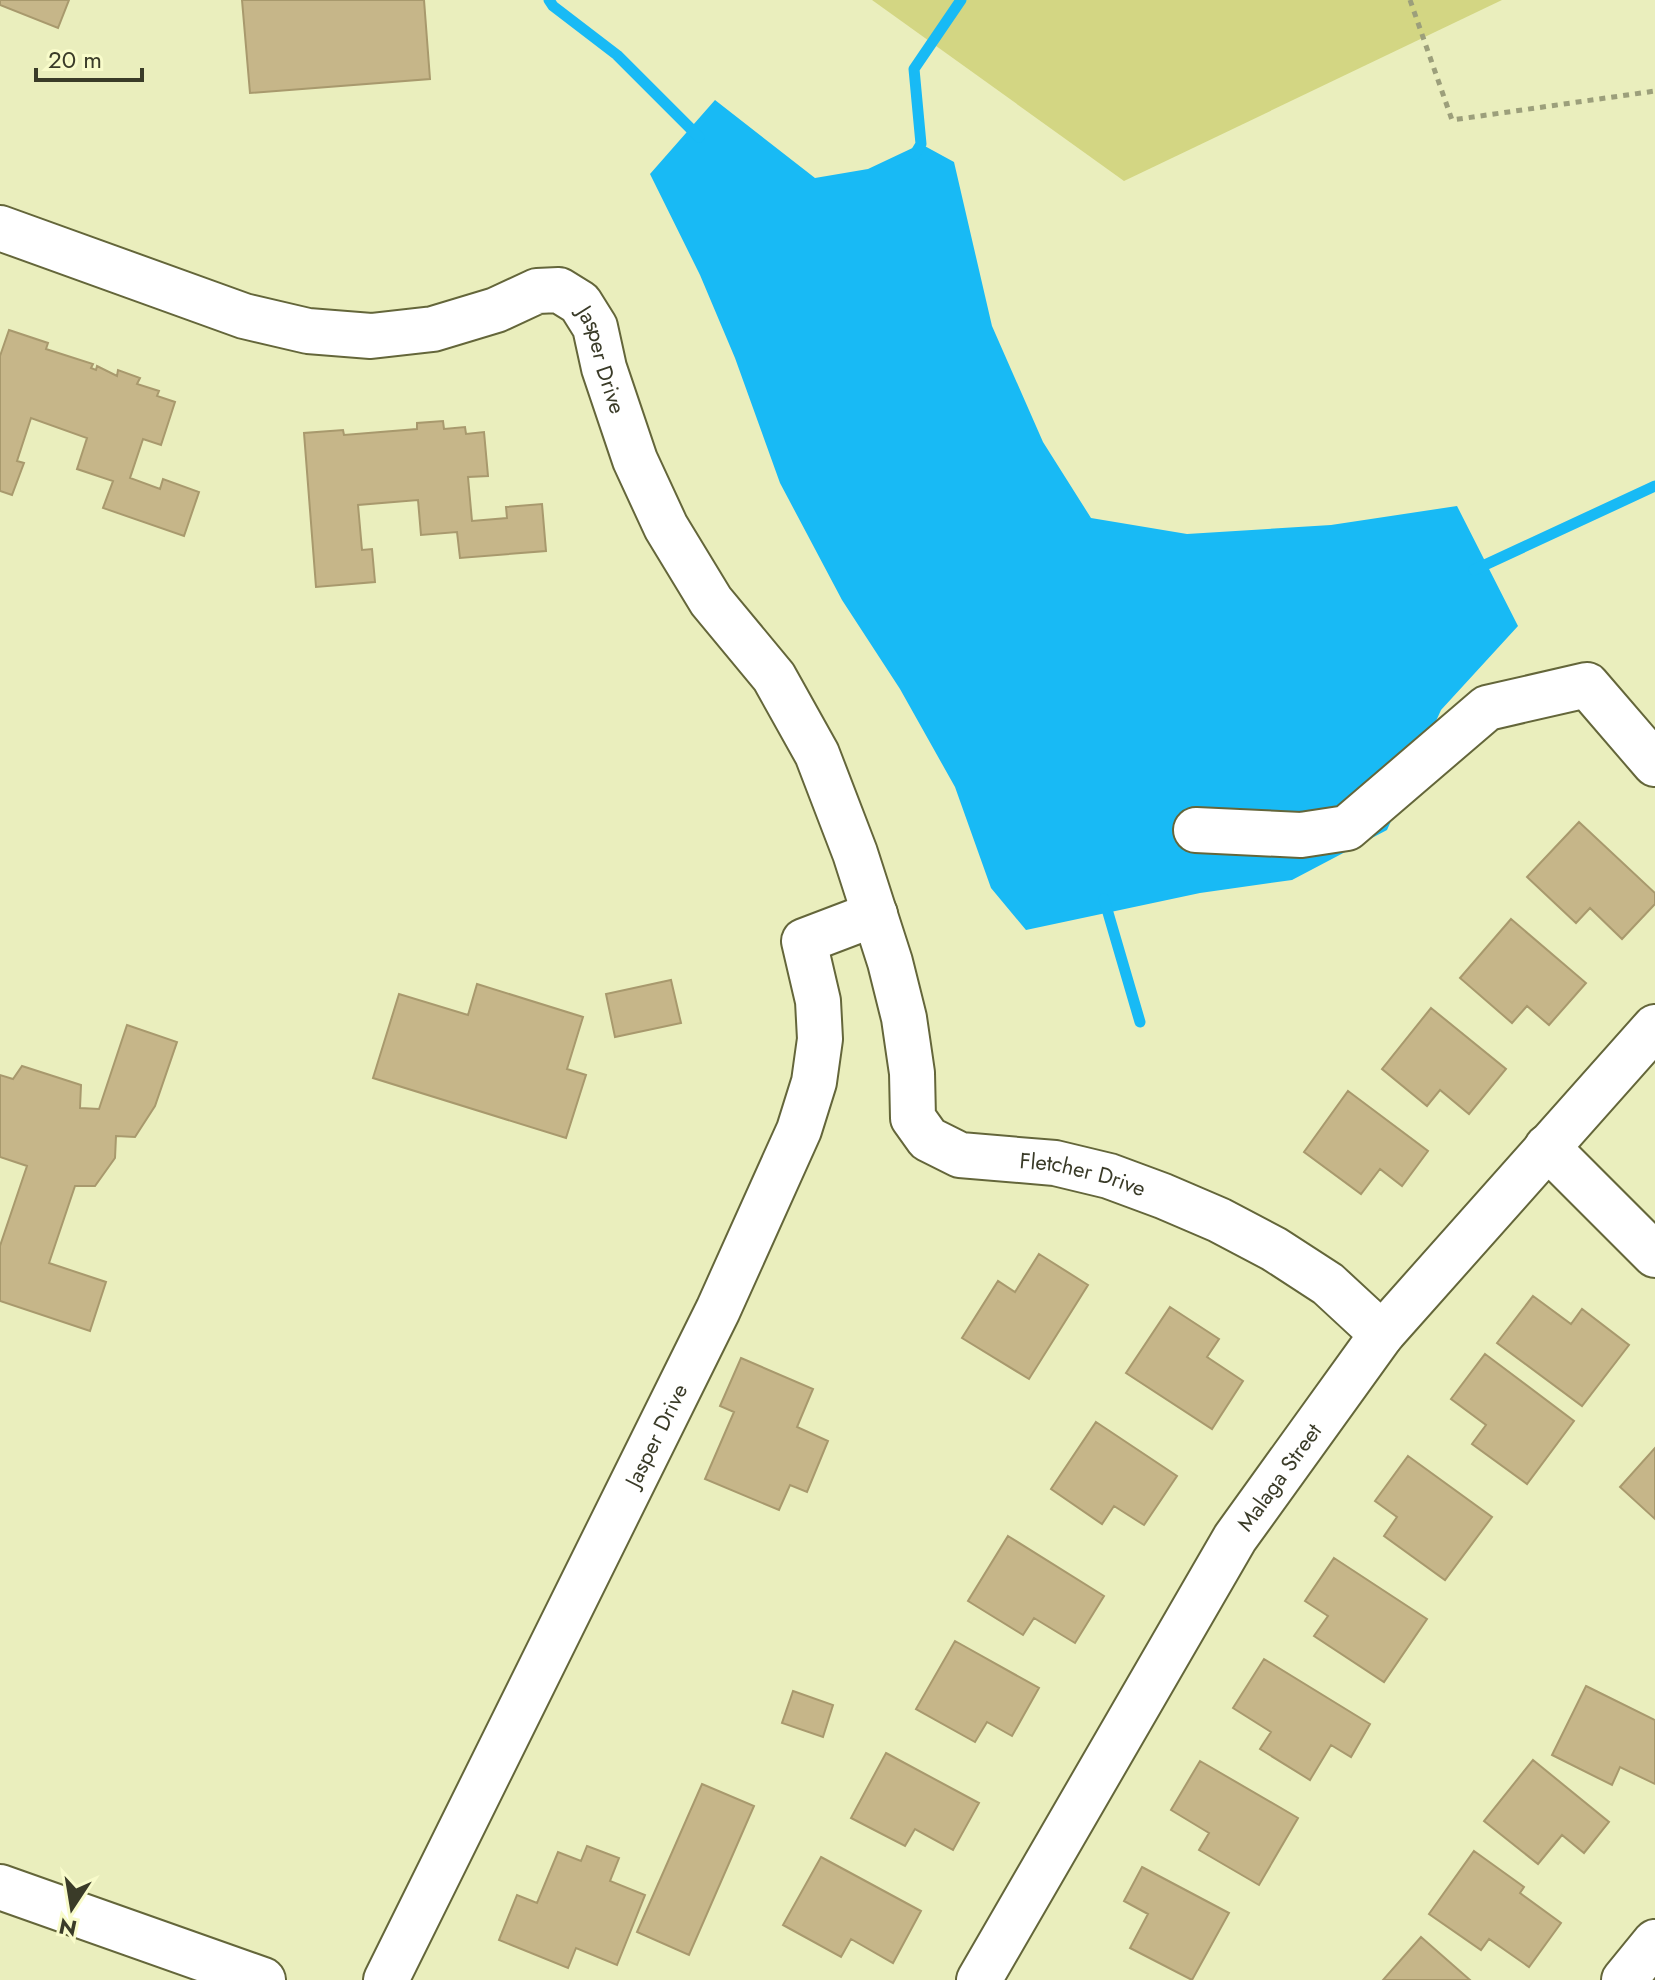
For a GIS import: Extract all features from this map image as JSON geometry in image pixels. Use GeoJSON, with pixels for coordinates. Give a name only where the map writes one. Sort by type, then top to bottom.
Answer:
{"type":"FeatureCollection","features":[{"type":"Feature","properties":{"kind":"street","name":"Jasper Drive"},"geometry":{"type":"LineString","coordinates":[[0,228],[244,316],[308,331],[371,336],[433,329],[496,310],[537,291],[559,290],[580,303],[595,327],[604,368],[635,460],[666,527],[711,601],[774,677],[817,754],[855,853],[890,962]]}},
{"type":"Feature","properties":{"kind":"street"},"geometry":{"type":"LineString","coordinates":[[1196,830],[1301,835],[1347,828],[1487,708],[1587,685],[1655,764]]}},
{"type":"Feature","properties":{"kind":"street","name":"Jasper Drive"},"geometry":{"type":"LineString","coordinates":[[386,1980],[718,1310],[799,1130],[814,1082],[820,1039],[818,1001],[804,941],[875,914]]}},
{"type":"Feature","properties":{"kind":"street","name":"Fletcher Drive"},"geometry":{"type":"LineString","coordinates":[[890,962],[904,1018],[912,1073],[913,1118],[928,1139],[960,1155],[1055,1163],[1109,1176],[1219,1220],[1274,1249],[1328,1284],[1382,1334]]}},
{"type":"Feature","properties":{"kind":"street","name":"Malaga Street"},"geometry":{"type":"LineString","coordinates":[[993,1975],[1235,1538],[1382,1334],[1655,1027]]}},
{"type":"Feature","properties":{"kind":"street"},"geometry":{"type":"LineString","coordinates":[[1547,1147],[1655,1255]]}},
{"type":"Feature","properties":{"kind":"street"},"geometry":{"type":"LineString","coordinates":[[0,1887],[263,1980]]}},
{"type":"Feature","properties":{"kind":"street"},"geometry":{"type":"LineString","coordinates":[[1624,1980],[1655,1942]]}},
{"type":"Feature","properties":{"kind":"path"},"geometry":{"type":"LineString","coordinates":[[1410,0],[1452,120],[1655,91]]}},
{"type":"Feature","properties":{"kind":"green space"},"geometry":{"type":"Polygon","coordinates":[[[872,0],[1502,0],[1124,181],[872,0]]]}},
{"type":"Feature","properties":{"kind":"water"},"geometry":{"type":"Polygon","coordinates":[[[715,100],[815,178],[868,169],[921,144],[954,162],[992,326],[1043,442],[1091,518],[1187,534],[1331,525],[1457,506],[1518,626],[1441,710],[1387,830],[1292,880],[1200,893],[1026,930],[991,888],[955,787],[900,689],[842,600],[780,483],[735,358],[700,275],[650,174],[715,100]]]}},
{"type":"Feature","properties":{"kind":"building"},"geometry":{"type":"Polygon","coordinates":[[[0,0],[69,0],[58,28],[0,5],[0,0]]]}},
{"type":"Feature","properties":{"kind":"building"},"geometry":{"type":"Polygon","coordinates":[[[242,0],[424,0],[430,79],[250,93],[242,0]]]}},
{"type":"Feature","properties":{"kind":"building"},"geometry":{"type":"Polygon","coordinates":[[[9,330],[48,343],[46,349],[93,364],[91,368],[96,370],[97,366],[117,376],[118,370],[140,378],[137,384],[159,391],[157,396],[175,402],[161,445],[143,439],[130,478],[160,489],[163,479],[199,492],[184,536],[103,508],[113,481],[77,469],[87,438],[31,418],[17,461],[24,463],[12,495],[0,491],[0,356],[9,330]]]}},
{"type":"Feature","properties":{"kind":"building"},"geometry":{"type":"Polygon","coordinates":[[[443,421],[444,429],[465,427],[466,434],[484,432],[488,476],[468,477],[472,521],[507,518],[506,507],[542,504],[546,551],[460,558],[457,532],[421,535],[418,500],[358,505],[362,550],[372,549],[375,582],[316,587],[304,433],[343,430],[344,435],[417,429],[417,423],[443,421]]]}},
{"type":"Feature","properties":{"kind":"building"},"geometry":{"type":"Polygon","coordinates":[[[1579,822],[1655,893],[1655,904],[1622,939],[1590,908],[1576,923],[1527,877],[1579,822]]]}},
{"type":"Feature","properties":{"kind":"building"},"geometry":{"type":"Polygon","coordinates":[[[1511,919],[1586,983],[1549,1025],[1527,1006],[1512,1023],[1460,978],[1511,919]]]}},
{"type":"Feature","properties":{"kind":"building"},"geometry":{"type":"Polygon","coordinates":[[[671,980],[681,1023],[615,1037],[606,994],[671,980]]]}},
{"type":"Feature","properties":{"kind":"building"},"geometry":{"type":"Polygon","coordinates":[[[477,984],[583,1017],[567,1069],[586,1075],[566,1138],[373,1078],[399,994],[468,1015],[477,984]]]}},
{"type":"Feature","properties":{"kind":"building"},"geometry":{"type":"Polygon","coordinates":[[[1431,1008],[1506,1069],[1469,1114],[1440,1090],[1427,1106],[1382,1069],[1431,1008]]]}},
{"type":"Feature","properties":{"kind":"building"},"geometry":{"type":"Polygon","coordinates":[[[127,1025],[177,1042],[155,1106],[135,1137],[116,1136],[115,1158],[95,1186],[75,1186],[49,1263],[106,1282],[90,1331],[0,1301],[0,1246],[27,1166],[0,1157],[0,1075],[13,1079],[22,1066],[81,1085],[80,1108],[99,1109],[127,1025]]]}},
{"type":"Feature","properties":{"kind":"building"},"geometry":{"type":"Polygon","coordinates":[[[1348,1091],[1428,1151],[1402,1186],[1380,1169],[1361,1194],[1304,1152],[1348,1091]]]}},
{"type":"Feature","properties":{"kind":"building"},"geometry":{"type":"Polygon","coordinates":[[[1039,1254],[1088,1285],[1029,1379],[962,1338],[998,1281],[1015,1292],[1039,1254]]]}},
{"type":"Feature","properties":{"kind":"building"},"geometry":{"type":"Polygon","coordinates":[[[1533,1296],[1571,1324],[1582,1309],[1629,1345],[1582,1406],[1497,1343],[1533,1296]]]}},
{"type":"Feature","properties":{"kind":"building"},"geometry":{"type":"Polygon","coordinates":[[[1170,1307],[1219,1339],[1207,1357],[1243,1381],[1212,1429],[1126,1373],[1170,1307]]]}},
{"type":"Feature","properties":{"kind":"building"},"geometry":{"type":"Polygon","coordinates":[[[1485,1354],[1574,1421],[1527,1484],[1472,1444],[1486,1425],[1451,1399],[1485,1354]]]}},
{"type":"Feature","properties":{"kind":"building"},"geometry":{"type":"Polygon","coordinates":[[[741,1358],[813,1389],[797,1427],[828,1441],[807,1492],[790,1485],[779,1510],[705,1479],[734,1412],[720,1406],[741,1358]]]}},
{"type":"Feature","properties":{"kind":"building"},"geometry":{"type":"Polygon","coordinates":[[[1096,1422],[1177,1476],[1144,1525],[1114,1506],[1102,1524],[1051,1489],[1096,1422]]]}},
{"type":"Feature","properties":{"kind":"building"},"geometry":{"type":"Polygon","coordinates":[[[1655,1448],[1655,1519],[1620,1487],[1655,1448]]]}},
{"type":"Feature","properties":{"kind":"building"},"geometry":{"type":"Polygon","coordinates":[[[1408,1456],[1492,1517],[1445,1580],[1384,1536],[1397,1517],[1375,1501],[1408,1456]]]}},
{"type":"Feature","properties":{"kind":"building"},"geometry":{"type":"Polygon","coordinates":[[[1008,1536],[1104,1596],[1075,1643],[1034,1618],[1023,1635],[968,1601],[1008,1536]]]}},
{"type":"Feature","properties":{"kind":"building"},"geometry":{"type":"Polygon","coordinates":[[[1334,1558],[1427,1619],[1384,1682],[1314,1636],[1328,1616],[1305,1601],[1334,1558]]]}},
{"type":"Feature","properties":{"kind":"building"},"geometry":{"type":"Polygon","coordinates":[[[955,1641],[1039,1688],[1012,1736],[987,1722],[975,1742],[916,1709],[955,1641]]]}},
{"type":"Feature","properties":{"kind":"building"},"geometry":{"type":"Polygon","coordinates":[[[1264,1659],[1370,1724],[1351,1757],[1331,1745],[1310,1780],[1260,1749],[1271,1732],[1233,1708],[1264,1659]]]}},
{"type":"Feature","properties":{"kind":"building"},"geometry":{"type":"Polygon","coordinates":[[[1586,1686],[1655,1720],[1655,1784],[1620,1767],[1612,1785],[1552,1755],[1586,1686]]]}},
{"type":"Feature","properties":{"kind":"building"},"geometry":{"type":"Polygon","coordinates":[[[793,1691],[833,1705],[823,1737],[782,1723],[793,1691]]]}},
{"type":"Feature","properties":{"kind":"building"},"geometry":{"type":"Polygon","coordinates":[[[886,1753],[979,1803],[953,1850],[915,1829],[905,1846],[851,1818],[886,1753]]]}},
{"type":"Feature","properties":{"kind":"building"},"geometry":{"type":"Polygon","coordinates":[[[1533,1760],[1609,1822],[1584,1853],[1562,1835],[1538,1864],[1484,1821],[1533,1760]]]}},
{"type":"Feature","properties":{"kind":"building"},"geometry":{"type":"Polygon","coordinates":[[[1200,1761],[1298,1818],[1259,1885],[1199,1850],[1209,1833],[1171,1810],[1200,1761]]]}},
{"type":"Feature","properties":{"kind":"building"},"geometry":{"type":"Polygon","coordinates":[[[702,1784],[754,1806],[689,1955],[637,1932],[702,1784]]]}},
{"type":"Feature","properties":{"kind":"building"},"geometry":{"type":"Polygon","coordinates":[[[587,1846],[619,1858],[610,1881],[645,1895],[617,1965],[576,1948],[568,1968],[499,1940],[517,1895],[537,1903],[558,1852],[581,1861],[587,1846]]]}},
{"type":"Feature","properties":{"kind":"building"},"geometry":{"type":"Polygon","coordinates":[[[1474,1851],[1524,1887],[1520,1893],[1561,1923],[1529,1967],[1489,1939],[1481,1950],[1429,1914],[1474,1851]]]}},
{"type":"Feature","properties":{"kind":"building"},"geometry":{"type":"Polygon","coordinates":[[[821,1857],[921,1911],[893,1963],[851,1939],[841,1957],[783,1925],[821,1857]]]}},
{"type":"Feature","properties":{"kind":"building"},"geometry":{"type":"Polygon","coordinates":[[[1142,1867],[1229,1913],[1192,1980],[1130,1948],[1148,1914],[1124,1901],[1142,1867]]]}},
{"type":"Feature","properties":{"kind":"building"},"geometry":{"type":"Polygon","coordinates":[[[1421,1937],[1470,1980],[1383,1980],[1421,1937]]]}},
{"type":"Feature","properties":{"kind":"waterway"},"geometry":{"type":"LineString","coordinates":[[549,0],[617,55],[699,137]]}},
{"type":"Feature","properties":{"kind":"waterway"},"geometry":{"type":"LineString","coordinates":[[915,154],[921,144],[914,69],[961,0]]}},
{"type":"Feature","properties":{"kind":"waterway"},"geometry":{"type":"LineString","coordinates":[[1474,570],[1655,486]]}},
{"type":"Feature","properties":{"kind":"waterway"},"geometry":{"type":"LineString","coordinates":[[1104,899],[1140,1022]]}}]}
